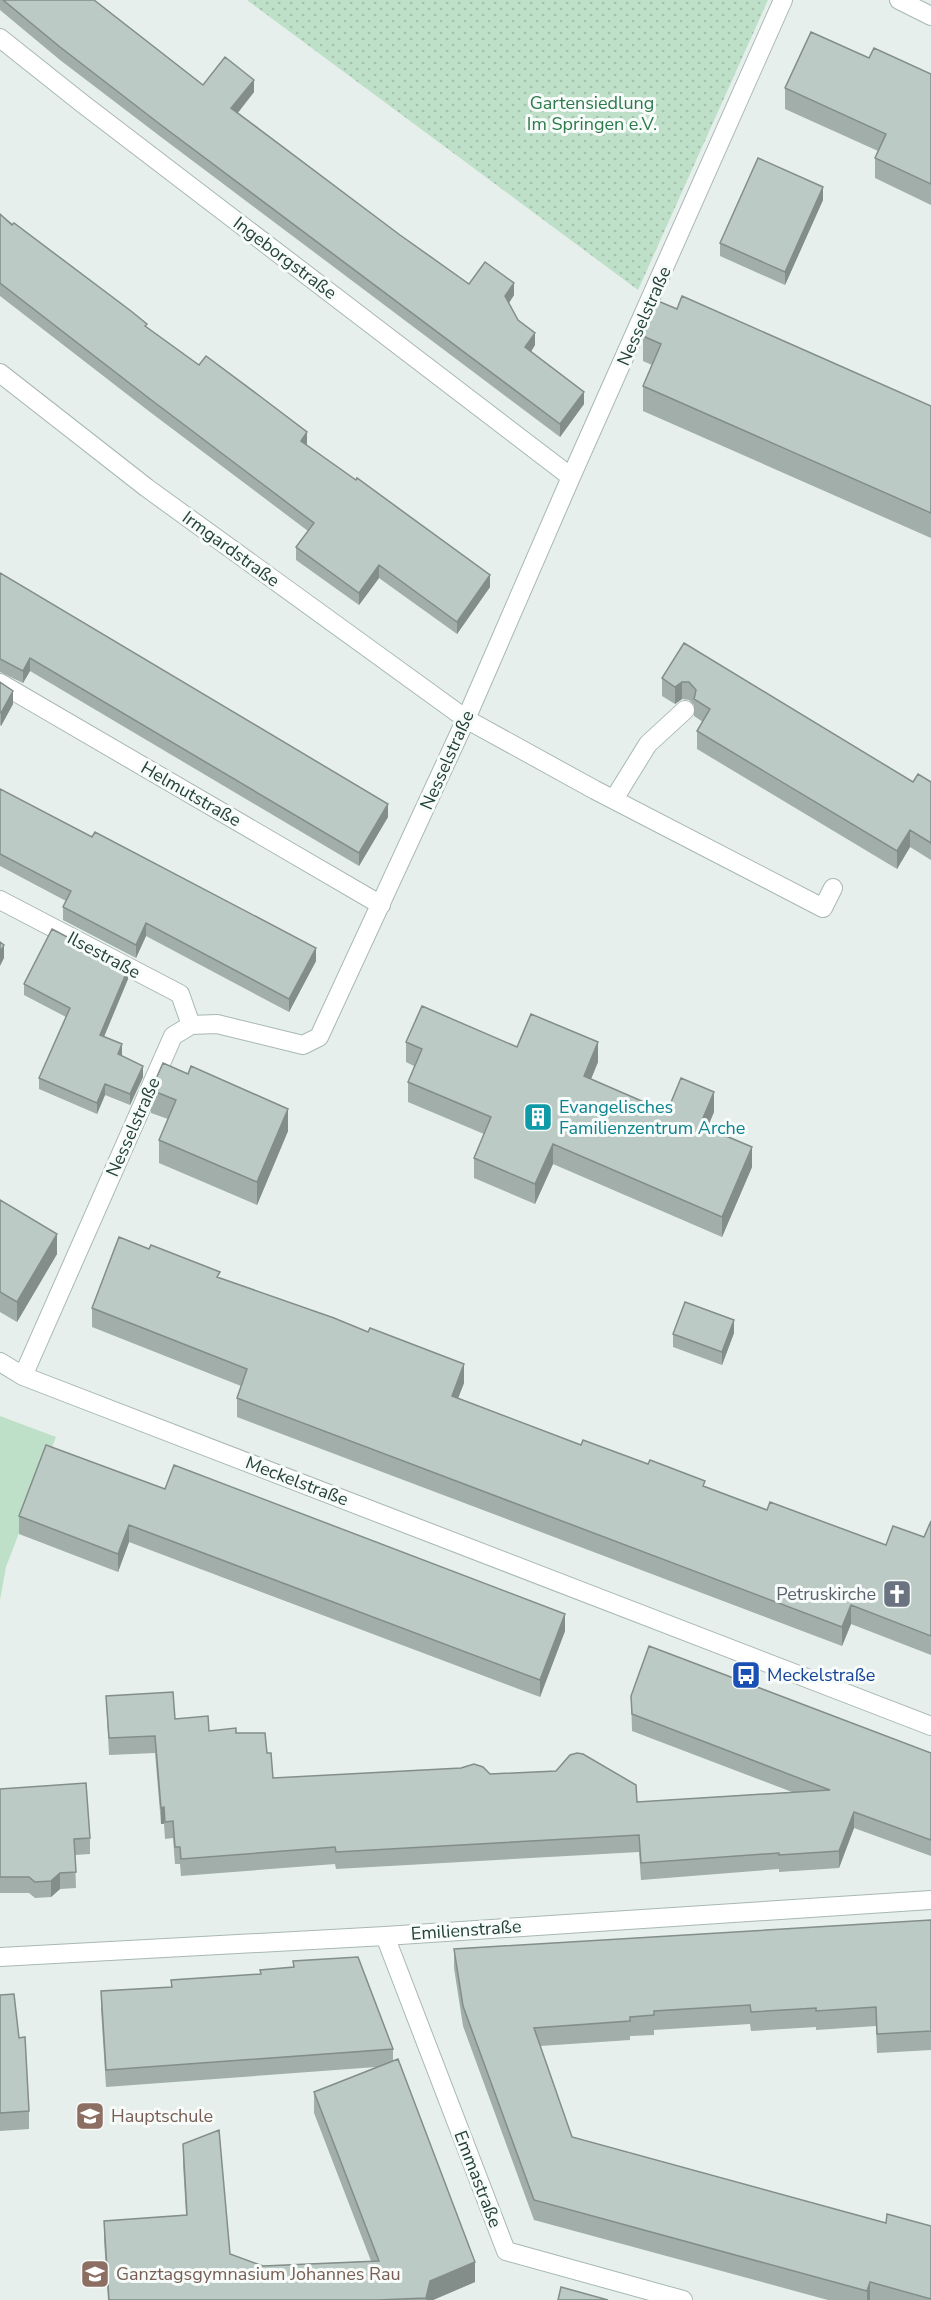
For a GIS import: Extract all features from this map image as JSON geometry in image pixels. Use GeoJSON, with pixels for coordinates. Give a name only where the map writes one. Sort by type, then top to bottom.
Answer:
{"type":"FeatureCollection","features":[{"type":"Feature","properties":{"kind":"street","name":"Nesselstraße"},"geometry":{"type":"LineString","coordinates":[[23,1376],[173,1036],[191,1025],[217,1024],[303,1045],[319,1037],[466,719],[783,0]]}},
{"type":"Feature","properties":{"kind":"street"},"geometry":{"type":"LineString","coordinates":[[899,0],[931,16]]}},
{"type":"Feature","properties":{"kind":"street","name":"Ingeborgstraße"},"geometry":{"type":"LineString","coordinates":[[0,38],[571,477]]}},
{"type":"Feature","properties":{"kind":"street","name":"Irmgardstraße"},"geometry":{"type":"LineString","coordinates":[[0,373],[147,488],[466,719],[823,908],[833,888]]}},
{"type":"Feature","properties":{"kind":"street","name":"Helmutstraße"},"geometry":{"type":"LineString","coordinates":[[0,683],[381,905]]}},
{"type":"Feature","properties":{"kind":"street"},"geometry":{"type":"LineString","coordinates":[[614,799],[648,744],[685,710]]}},
{"type":"Feature","properties":{"kind":"street","name":"Ilsestraße"},"geometry":{"type":"LineString","coordinates":[[0,900],[180,994],[191,1025]]}},
{"type":"Feature","properties":{"kind":"street","name":"Meckelstraße"},"geometry":{"type":"LineString","coordinates":[[0,1362],[23,1376],[931,1726]]}},
{"type":"Feature","properties":{"kind":"street","name":"Emilienstraße"},"geometry":{"type":"LineString","coordinates":[[0,1957],[385,1936],[931,1900]]}},
{"type":"Feature","properties":{"kind":"street","name":"Emmastraße"},"geometry":{"type":"LineString","coordinates":[[385,1936],[506,2251],[683,2300]]}},
{"type":"Feature","properties":{"kind":"green space","name":"Gartensiedlung Im Springen e.V."},"geometry":{"type":"Polygon","coordinates":[[[247,0],[768,0],[638,290],[247,0]]]}},
{"type":"Feature","properties":{"kind":"green space"},"geometry":{"type":"Polygon","coordinates":[[[0,1416],[56,1437],[6,1567],[0,1600],[0,1416]]]}},
{"type":"Feature","properties":{"kind":"building"},"geometry":{"type":"Polygon","coordinates":[[[3,0],[94,0],[203,85],[225,57],[254,80],[231,108],[469,284],[485,262],[514,283],[505,296],[518,320],[535,333],[525,347],[584,392],[560,424],[161,125],[3,0]]]}},
{"type":"Feature","properties":{"kind":"building"},"geometry":{"type":"Polygon","coordinates":[[[811,32],[869,58],[874,48],[931,74],[931,184],[875,158],[886,134],[785,88],[811,32]]]}},
{"type":"Feature","properties":{"kind":"building"},"geometry":{"type":"Polygon","coordinates":[[[758,158],[823,187],[785,272],[720,243],[758,158]]]}},
{"type":"Feature","properties":{"kind":"building"},"geometry":{"type":"Polygon","coordinates":[[[0,214],[131,311],[147,324],[145,326],[199,365],[206,356],[307,432],[301,441],[356,480],[357,478],[490,575],[457,622],[379,565],[359,593],[296,547],[314,523],[0,283],[0,214]]]}},
{"type":"Feature","properties":{"kind":"building"},"geometry":{"type":"Polygon","coordinates":[[[682,296],[931,406],[931,513],[643,386],[661,344],[643,336],[658,301],[677,309],[682,296]]]}},
{"type":"Feature","properties":{"kind":"building"},"geometry":{"type":"Polygon","coordinates":[[[0,573],[388,804],[359,853],[30,658],[23,671],[0,659],[0,573]]]}},
{"type":"Feature","properties":{"kind":"building"},"geometry":{"type":"Polygon","coordinates":[[[684,643],[913,782],[918,774],[931,782],[931,843],[910,830],[897,851],[697,731],[710,709],[694,699],[696,690],[689,682],[682,682],[675,687],[662,678],[684,643]]]}},
{"type":"Feature","properties":{"kind":"building"},"geometry":{"type":"Polygon","coordinates":[[[0,682],[13,691],[1,713],[0,712],[0,682]]]}},
{"type":"Feature","properties":{"kind":"building"},"geometry":{"type":"Polygon","coordinates":[[[0,789],[92,837],[95,832],[316,948],[289,999],[146,923],[136,945],[63,907],[71,891],[0,854],[0,789]]]}},
{"type":"Feature","properties":{"kind":"building"},"geometry":{"type":"Polygon","coordinates":[[[52,929],[128,969],[100,1035],[122,1044],[118,1054],[143,1066],[130,1094],[105,1084],[97,1103],[39,1078],[70,1008],[24,984],[52,929]]]}},
{"type":"Feature","properties":{"kind":"building","name":"Evangelisches Familienzentrum Arche"},"geometry":{"type":"Polygon","coordinates":[[[422,1006],[517,1047],[531,1014],[598,1042],[584,1076],[667,1112],[681,1078],[714,1092],[700,1125],[752,1147],[722,1217],[553,1144],[535,1184],[474,1158],[491,1117],[408,1082],[422,1049],[406,1042],[422,1006]]]}},
{"type":"Feature","properties":{"kind":"building"},"geometry":{"type":"Polygon","coordinates":[[[163,1063],[188,1074],[191,1066],[288,1109],[257,1182],[159,1140],[176,1100],[151,1090],[163,1063]]]}},
{"type":"Feature","properties":{"kind":"building"},"geometry":{"type":"Polygon","coordinates":[[[0,1200],[57,1234],[17,1302],[0,1292],[0,1200]]]}},
{"type":"Feature","properties":{"kind":"building"},"geometry":{"type":"Polygon","coordinates":[[[119,1237],[149,1249],[151,1245],[220,1272],[217,1277],[368,1332],[370,1328],[464,1364],[452,1396],[581,1445],[583,1440],[648,1464],[650,1460],[705,1481],[703,1486],[767,1510],[770,1502],[886,1545],[893,1526],[924,1537],[931,1521],[931,1636],[851,1605],[842,1627],[237,1398],[247,1369],[92,1308],[119,1237]]]}},
{"type":"Feature","properties":{"kind":"building"},"geometry":{"type":"Polygon","coordinates":[[[685,1302],[734,1320],[722,1352],[673,1334],[685,1302]]]}},
{"type":"Feature","properties":{"kind":"building"},"geometry":{"type":"Polygon","coordinates":[[[46,1445],[165,1489],[174,1465],[565,1614],[540,1680],[129,1525],[118,1554],[19,1516],[46,1445]]]}},
{"type":"Feature","properties":{"kind":"building"},"geometry":{"type":"Polygon","coordinates":[[[649,1646],[931,1753],[931,1840],[854,1812],[839,1851],[641,1863],[639,1835],[336,1852],[335,1847],[181,1859],[180,1847],[175,1847],[173,1821],[165,1822],[164,1807],[161,1808],[155,1736],[109,1738],[106,1696],[173,1692],[175,1719],[208,1716],[209,1731],[236,1728],[236,1733],[265,1733],[267,1753],[271,1753],[273,1778],[461,1768],[474,1764],[483,1767],[490,1774],[556,1771],[570,1755],[577,1753],[583,1754],[636,1785],[637,1802],[830,1790],[632,1714],[631,1696],[649,1646]]]}},
{"type":"Feature","properties":{"kind":"building"},"geometry":{"type":"Polygon","coordinates":[[[86,1783],[90,1838],[74,1839],[76,1872],[60,1873],[51,1881],[35,1882],[29,1877],[0,1877],[0,1789],[86,1783]]]}},
{"type":"Feature","properties":{"kind":"building"},"geometry":{"type":"Polygon","coordinates":[[[931,1920],[931,2031],[877,2034],[876,2007],[751,2012],[750,2005],[654,2011],[654,2015],[630,2017],[630,2021],[534,2028],[572,2137],[886,2223],[887,2214],[931,2226],[931,2299],[870,2282],[867,2291],[534,2200],[463,2006],[454,1949],[931,1920]]]}},
{"type":"Feature","properties":{"kind":"building"},"geometry":{"type":"Polygon","coordinates":[[[358,1957],[393,2049],[106,2070],[101,1991],[172,1987],[171,1980],[261,1974],[260,1970],[294,1967],[293,1961],[358,1957]]]}},
{"type":"Feature","properties":{"kind":"building"},"geometry":{"type":"Polygon","coordinates":[[[14,1994],[19,2038],[25,2037],[29,2111],[0,2113],[0,1995],[14,1994]]]}},
{"type":"Feature","properties":{"kind":"building"},"geometry":{"type":"Polygon","coordinates":[[[398,2059],[475,2262],[430,2281],[426,2298],[109,2300],[104,2221],[187,2215],[183,2144],[219,2130],[230,2254],[263,2266],[379,2261],[314,2092],[398,2059]]]}},
{"type":"Feature","properties":{"kind":"building"},"geometry":{"type":"Polygon","coordinates":[[[561,2287],[608,2300],[558,2300],[561,2287]]]}},
{"type":"Feature","properties":{"kind":"place","name":"Evangelisches Familienzentrum Arche"},"geometry":{"type":"Point","coordinates":[538,1117]}},
{"type":"Feature","properties":{"kind":"place","name":"Petruskirche"},"geometry":{"type":"Point","coordinates":[897,1594]}},
{"type":"Feature","properties":{"kind":"place","name":"Meckelstraße"},"geometry":{"type":"Point","coordinates":[746,1675]}},
{"type":"Feature","properties":{"kind":"place","name":"Hauptschule"},"geometry":{"type":"Point","coordinates":[90,2116]}},
{"type":"Feature","properties":{"kind":"place","name":"Ganztagsgymnasium Johannes Rau"},"geometry":{"type":"Point","coordinates":[95,2274]}}]}
